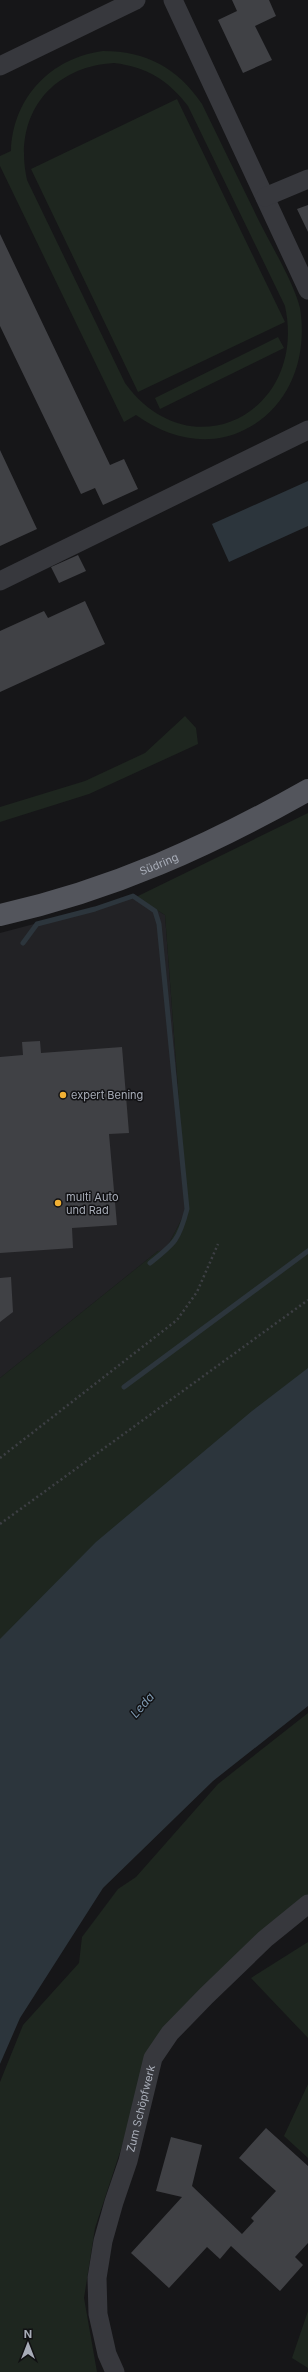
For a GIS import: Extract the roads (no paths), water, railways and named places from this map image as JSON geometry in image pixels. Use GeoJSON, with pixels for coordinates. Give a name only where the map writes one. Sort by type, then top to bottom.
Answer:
{"type":"FeatureCollection","features":[{"type":"Feature","properties":{"kind":"main road","name":"Südring"},"geometry":{"type":"LineString","coordinates":[[0,915],[46,905],[104,886],[178,858],[235,830],[308,790]]}},
{"type":"Feature","properties":{"kind":"street"},"geometry":{"type":"LineString","coordinates":[[0,66],[136,0]]}},
{"type":"Feature","properties":{"kind":"street"},"geometry":{"type":"LineString","coordinates":[[173,0],[308,290]]}},
{"type":"Feature","properties":{"kind":"street"},"geometry":{"type":"LineString","coordinates":[[265,197],[308,179]]}},
{"type":"Feature","properties":{"kind":"street"},"geometry":{"type":"LineString","coordinates":[[0,582],[308,430]]}},
{"type":"Feature","properties":{"kind":"street","name":"Zum Schöpfwerk"},"geometry":{"type":"LineString","coordinates":[[115,2372],[107,2354],[98,2314],[97,2278],[103,2241],[128,2161],[153,2058],[170,2033],[206,1996],[265,1939],[308,1904]]}},
{"type":"Feature","properties":{"kind":"water"},"geometry":{"type":"Polygon","coordinates":[[[308,481],[308,526],[229,562],[212,524],[308,481]]]}},
{"type":"Feature","properties":{"kind":"water","name":"Leda"},"geometry":{"type":"Polygon","coordinates":[[[308,1368],[308,1706],[213,1781],[103,1888],[20,2018],[0,2064],[0,1639],[96,1542],[252,1411],[308,1368]]]}},
{"type":"Feature","properties":{"kind":"waterway"},"geometry":{"type":"LineString","coordinates":[[23,943],[37,924],[95,909],[133,896],[155,911],[159,924],[187,1209],[181,1228],[175,1240],[150,1263]]}},
{"type":"Feature","properties":{"kind":"waterway"},"geometry":{"type":"LineString","coordinates":[[124,1387],[308,1251]]}},
{"type":"Feature","properties":{"kind":"place","name":"expert Bening"},"geometry":{"type":"Point","coordinates":[63,1095]}},
{"type":"Feature","properties":{"kind":"place","name":"multi Auto und Rad"},"geometry":{"type":"Point","coordinates":[58,1203]}}]}
